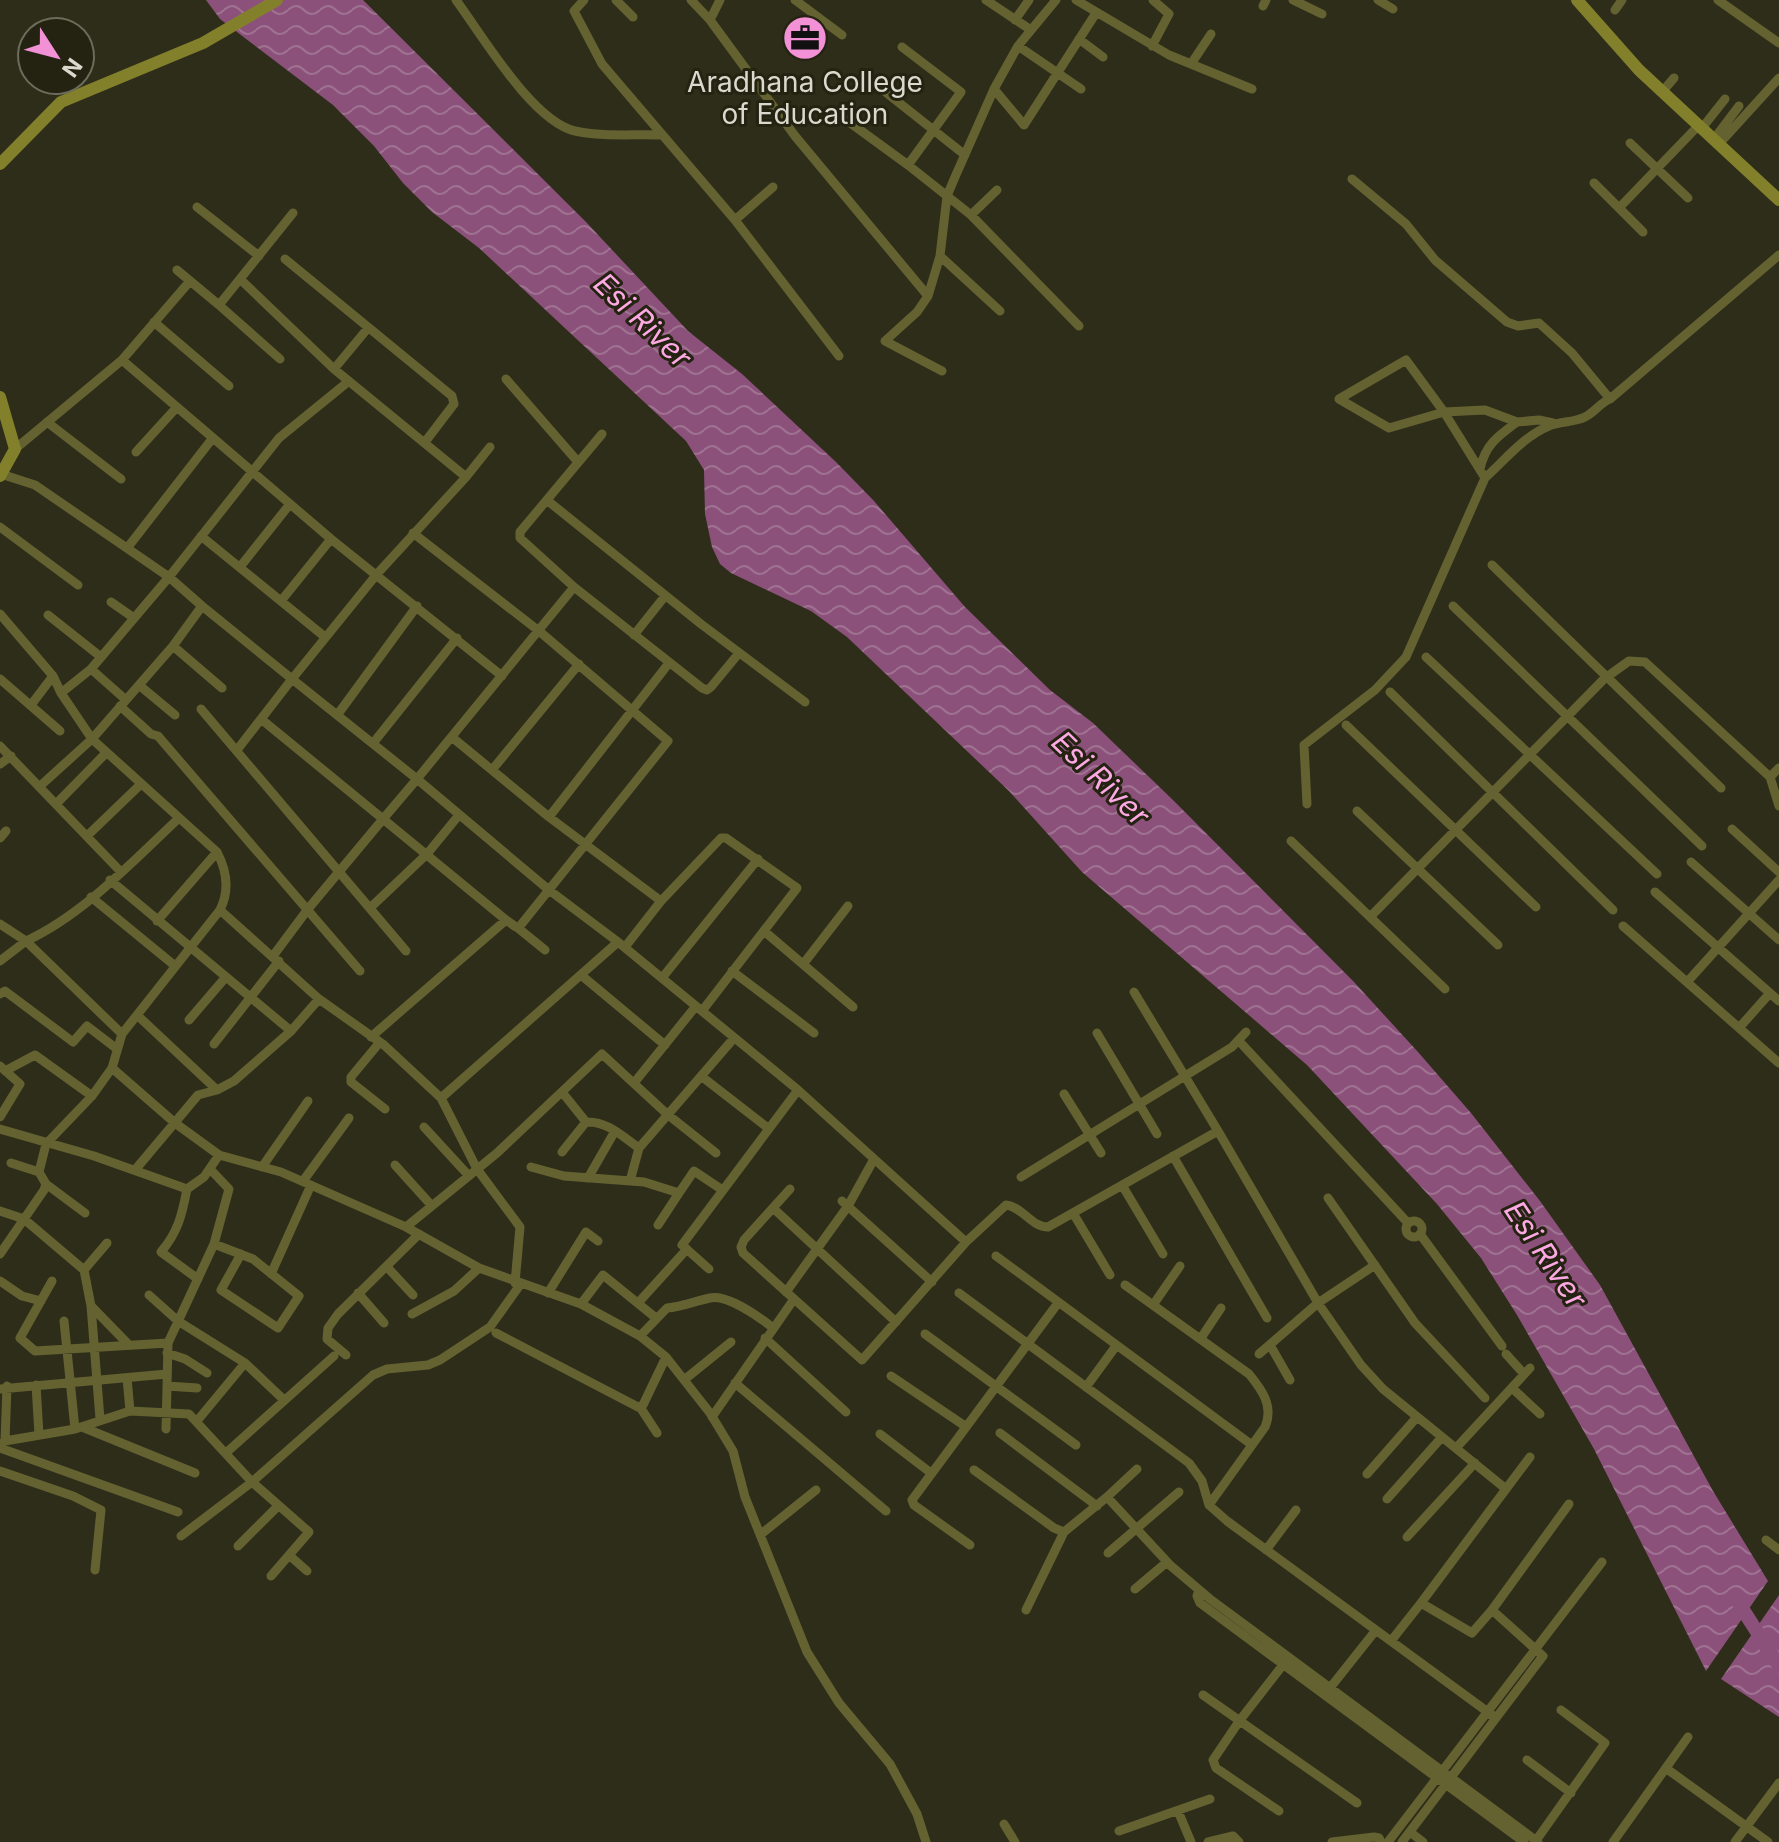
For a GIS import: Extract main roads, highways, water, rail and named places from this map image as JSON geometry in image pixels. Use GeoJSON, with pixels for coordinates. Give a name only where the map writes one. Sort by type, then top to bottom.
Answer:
{"type":"FeatureCollection","features":[{"type":"Feature","properties":{"kind":"water"},"geometry":{"type":"Polygon","coordinates":[[[206,0],[363,0],[586,222],[688,331],[742,374],[837,463],[874,501],[965,607],[1050,690],[1093,723],[1174,801],[1354,982],[1418,1052],[1540,1201],[1600,1285],[1713,1491],[1768,1581],[1706,1671],[1594,1449],[1517,1315],[1481,1258],[1437,1204],[1307,1065],[1082,872],[1009,791],[847,637],[811,611],[731,573],[720,564],[712,547],[705,514],[704,470],[686,441],[479,248],[432,212],[333,105],[220,19],[206,0]]]}},
{"type":"Feature","properties":{"kind":"water"},"geometry":{"type":"Polygon","coordinates":[[[1779,1595],[1779,1717],[1721,1679],[1779,1595]]]}},
{"type":"Feature","properties":{"kind":"waterway","name":"Esi River"},"geometry":{"type":"LineString","coordinates":[[1736,1599],[1779,1666]]}},
{"type":"Feature","properties":{"kind":"place","name":"Aradhana College of Education"},"geometry":{"type":"Point","coordinates":[805,38]}}]}
